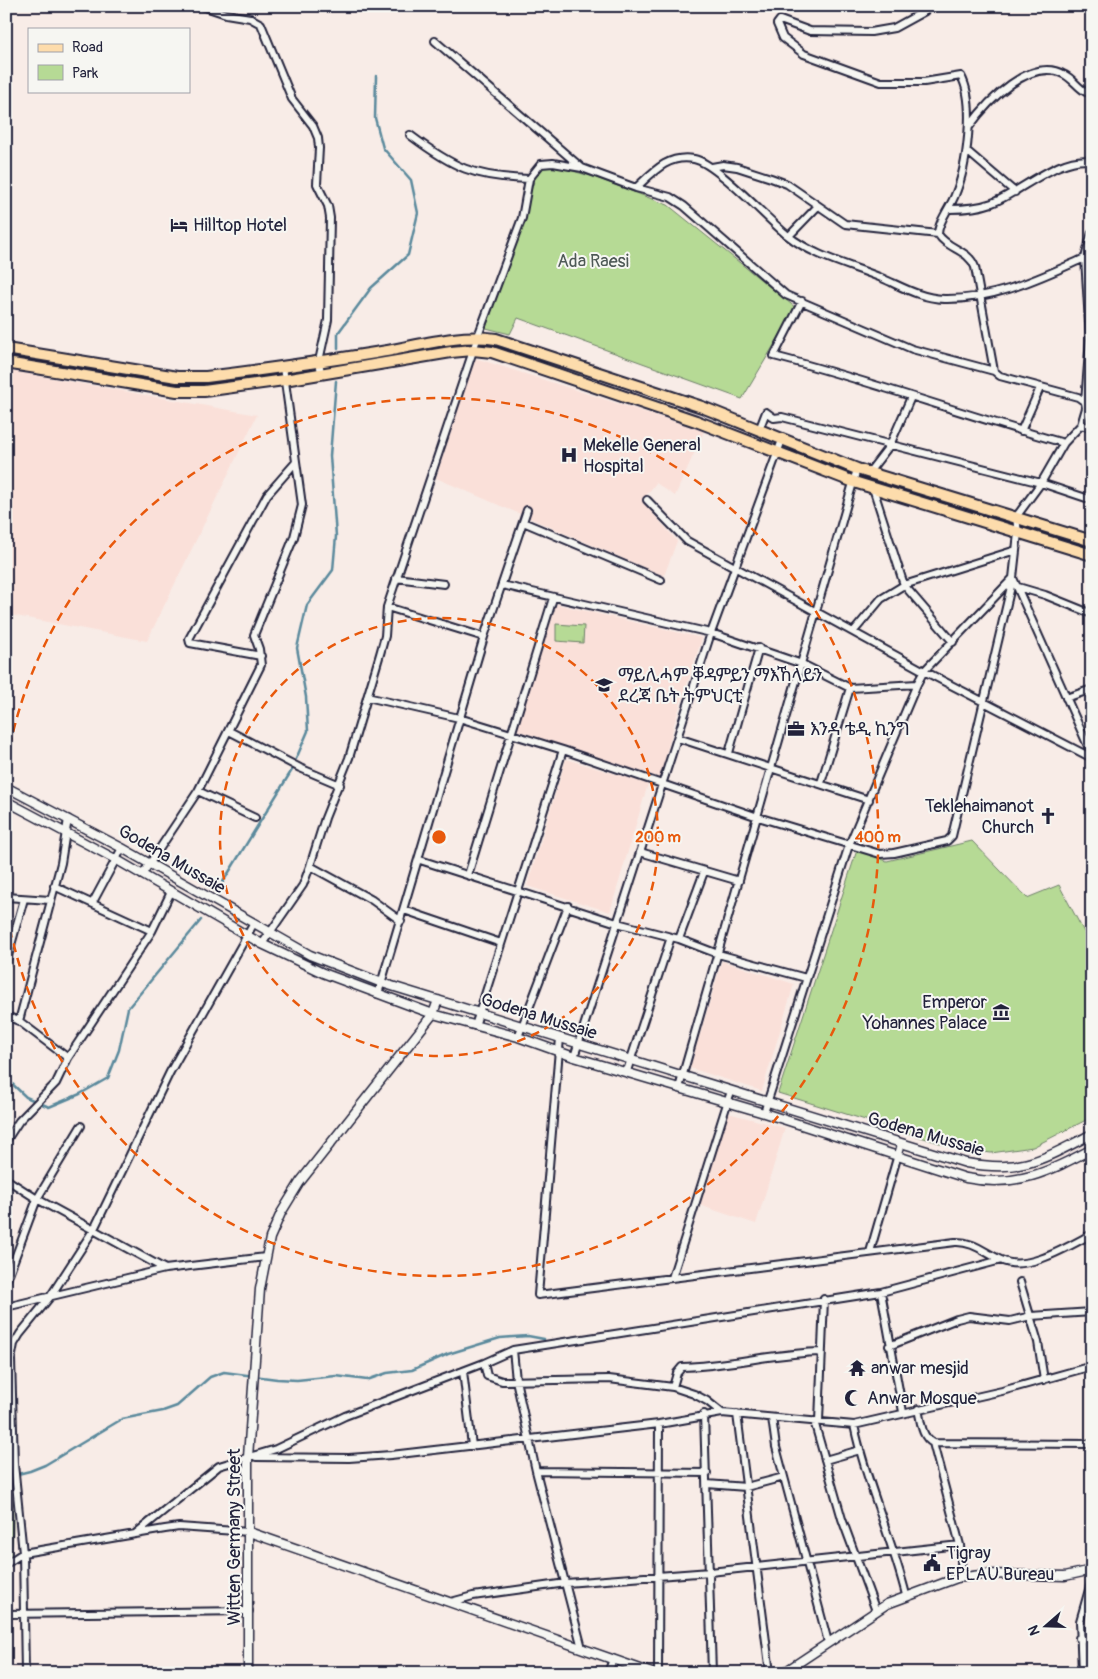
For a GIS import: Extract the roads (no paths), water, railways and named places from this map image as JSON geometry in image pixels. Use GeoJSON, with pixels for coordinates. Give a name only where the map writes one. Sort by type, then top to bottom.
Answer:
{"type":"FeatureCollection","features":[{"type":"Feature","properties":{"kind":"main road"},"geometry":{"type":"LineString","coordinates":[[6,349],[186,378],[283,367],[478,336],[512,342],[733,419],[857,469],[870,471],[1092,541]]}},
{"type":"Feature","properties":{"kind":"main road"},"geometry":{"type":"LineString","coordinates":[[6,363],[186,391],[284,380],[473,350],[504,355],[728,433],[854,482],[1092,555]]}},
{"type":"Feature","properties":{"kind":"main road"},"geometry":{"type":"LineString","coordinates":[[30,368],[33,354]]}},
{"type":"Feature","properties":{"kind":"main road"},"geometry":{"type":"LineString","coordinates":[[728,433],[733,419]]}},
{"type":"Feature","properties":{"kind":"street"},"geometry":{"type":"LineString","coordinates":[[202,6],[226,14],[250,18],[261,24],[292,99],[313,126],[318,138],[317,184],[328,206],[330,218],[328,320],[319,361],[321,374]]}},
{"type":"Feature","properties":{"kind":"street"},"geometry":{"type":"LineString","coordinates":[[926,6],[926,12],[918,17],[894,28],[872,32],[810,31],[780,20],[777,24],[783,38],[804,54],[881,82],[924,82],[961,76],[965,83],[969,127],[967,151],[960,183],[938,234]]}},
{"type":"Feature","properties":{"kind":"street"},"geometry":{"type":"LineString","coordinates":[[435,41],[582,168]]}},
{"type":"Feature","properties":{"kind":"street"},"geometry":{"type":"LineString","coordinates":[[969,127],[990,100],[1021,78],[1032,73],[1044,70],[1065,74],[1086,92]]}},
{"type":"Feature","properties":{"kind":"street"},"geometry":{"type":"LineString","coordinates":[[410,135],[450,163],[485,176],[529,179]]}},
{"type":"Feature","properties":{"kind":"street"},"geometry":{"type":"LineString","coordinates":[[967,151],[1015,192]]}},
{"type":"Feature","properties":{"kind":"street"},"geometry":{"type":"LineString","coordinates":[[636,188],[661,165],[677,158],[694,159],[712,168],[788,236],[818,254],[921,296],[944,299],[1010,290],[1085,258]]}},
{"type":"Feature","properties":{"kind":"street"},"geometry":{"type":"LineString","coordinates":[[950,209],[966,209],[992,203],[1064,164],[1085,159],[1092,161]]}},
{"type":"Feature","properties":{"kind":"street"},"geometry":{"type":"LineString","coordinates":[[262,944],[268,932],[302,885],[325,818],[340,785],[386,636],[386,607],[473,350],[522,218],[529,179],[541,164],[553,163],[582,168],[636,188],[670,197],[786,295],[912,349],[994,371],[1000,376],[1078,397],[1085,402]]}},
{"type":"Feature","properties":{"kind":"street"},"geometry":{"type":"LineString","coordinates":[[712,168],[723,165],[737,167],[787,184],[845,224],[938,234]]}},
{"type":"Feature","properties":{"kind":"street"},"geometry":{"type":"LineString","coordinates":[[788,236],[818,206]]}},
{"type":"Feature","properties":{"kind":"street"},"geometry":{"type":"LineString","coordinates":[[367,697],[460,718],[563,750],[758,817],[885,855],[944,843],[951,839],[1013,578],[1018,533],[1016,518],[1041,484],[1064,443],[1081,425],[1086,408],[1091,339],[1085,258],[1089,236],[1092,232]]}},
{"type":"Feature","properties":{"kind":"street"},"geometry":{"type":"LineString","coordinates":[[938,234],[941,239],[970,256],[975,267],[994,371]]}},
{"type":"Feature","properties":{"kind":"street"},"geometry":{"type":"LineString","coordinates":[[802,301],[774,356],[848,375],[911,397],[1064,443]]}},
{"type":"Feature","properties":{"kind":"street"},"geometry":{"type":"LineString","coordinates":[[142,875],[198,791],[261,665],[254,635],[294,537],[302,505],[283,367]]}},
{"type":"Feature","properties":{"kind":"street"},"geometry":{"type":"LineString","coordinates":[[1021,431],[1040,388]]}},
{"type":"Feature","properties":{"kind":"street"},"geometry":{"type":"LineString","coordinates":[[870,471],[890,445],[911,397]]}},
{"type":"Feature","properties":{"kind":"street"},"geometry":{"type":"LineString","coordinates":[[759,430],[766,412],[774,418],[782,417],[1041,484],[1092,500]]}},
{"type":"Feature","properties":{"kind":"street"},"geometry":{"type":"LineString","coordinates":[[1081,425],[1092,428]]}},
{"type":"Feature","properties":{"kind":"street"},"geometry":{"type":"LineString","coordinates":[[574,1057],[580,1044],[711,633],[782,440]]}},
{"type":"Feature","properties":{"kind":"street"},"geometry":{"type":"LineString","coordinates":[[260,656],[190,644],[189,640],[267,495],[296,462]]}},
{"type":"Feature","properties":{"kind":"street"},"geometry":{"type":"LineString","coordinates":[[679,1088],[857,469]]}},
{"type":"Feature","properties":{"kind":"street"},"geometry":{"type":"LineString","coordinates":[[873,488],[904,585],[953,642]]}},
{"type":"Feature","properties":{"kind":"street"},"geometry":{"type":"LineString","coordinates":[[647,500],[686,541],[854,631],[924,671],[1092,757]]}},
{"type":"Feature","properties":{"kind":"street"},"geometry":{"type":"LineString","coordinates":[[378,994],[420,860],[484,637],[527,510]]}},
{"type":"Feature","properties":{"kind":"street"},"geometry":{"type":"LineString","coordinates":[[523,522],[661,580]]}},
{"type":"Feature","properties":{"kind":"street"},"geometry":{"type":"LineString","coordinates":[[854,631],[881,599],[904,585],[1016,550]]}},
{"type":"Feature","properties":{"kind":"street"},"geometry":{"type":"LineString","coordinates":[[396,578],[444,584]]}},
{"type":"Feature","properties":{"kind":"street"},"geometry":{"type":"LineString","coordinates":[[1013,578],[1092,757]]}},
{"type":"Feature","properties":{"kind":"street"},"geometry":{"type":"LineString","coordinates":[[764,1113],[849,845],[916,684],[924,671],[1013,578]]}},
{"type":"Feature","properties":{"kind":"street"},"geometry":{"type":"LineString","coordinates":[[502,585],[711,633],[802,664],[850,688],[916,684]]}},
{"type":"Feature","properties":{"kind":"street"},"geometry":{"type":"LineString","coordinates":[[1018,587],[1046,595],[1092,614]]}},
{"type":"Feature","properties":{"kind":"street"},"geometry":{"type":"LineString","coordinates":[[468,875],[553,598]]}},
{"type":"Feature","properties":{"kind":"street"},"geometry":{"type":"LineString","coordinates":[[386,607],[484,637]]}},
{"type":"Feature","properties":{"kind":"street"},"geometry":{"type":"LineString","coordinates":[[729,754],[759,648]]}},
{"type":"Feature","properties":{"kind":"street"},"geometry":{"type":"LineString","coordinates":[[821,782],[850,688]]}},
{"type":"Feature","properties":{"kind":"street"},"geometry":{"type":"LineString","coordinates":[[1066,698],[1092,689]]}},
{"type":"Feature","properties":{"kind":"street"},"geometry":{"type":"LineString","coordinates":[[229,731],[300,768],[340,785]]}},
{"type":"Feature","properties":{"kind":"street"},"geometry":{"type":"LineString","coordinates":[[678,738],[821,782],[869,800]]}},
{"type":"Feature","properties":{"kind":"street"},"geometry":{"type":"LineString","coordinates":[[475,1026],[563,750]]}},
{"type":"Feature","properties":{"kind":"street","name":"Godena Mussaie"},"geometry":{"type":"LineString","coordinates":[[6,786],[122,848],[320,960],[382,983],[959,1162],[1007,1168],[1039,1160],[1092,1134]]}},
{"type":"Feature","properties":{"kind":"street"},"geometry":{"type":"LineString","coordinates":[[198,791],[255,818]]}},
{"type":"Feature","properties":{"kind":"street","name":"Godena Mussaie"},"geometry":{"type":"LineString","coordinates":[[6,801],[117,860],[262,944],[307,966],[433,1014],[518,1037],[574,1057],[627,1071],[727,1104],[764,1113],[966,1178],[1005,1182],[1045,1173],[1092,1149]]}},
{"type":"Feature","properties":{"kind":"street"},"geometry":{"type":"LineString","coordinates":[[19,1021],[61,863],[64,832],[68,819]]}},
{"type":"Feature","properties":{"kind":"street"},"geometry":{"type":"LineString","coordinates":[[93,902],[122,848]]}},
{"type":"Feature","properties":{"kind":"street"},"geometry":{"type":"LineString","coordinates":[[640,852],[739,881]]}},
{"type":"Feature","properties":{"kind":"street"},"geometry":{"type":"LineString","coordinates":[[420,860],[617,923],[679,939],[718,954],[806,978]]}},
{"type":"Feature","properties":{"kind":"street"},"geometry":{"type":"LineString","coordinates":[[310,866],[372,900],[401,921]]}},
{"type":"Feature","properties":{"kind":"street"},"geometry":{"type":"LineString","coordinates":[[679,939],[704,872]]}},
{"type":"Feature","properties":{"kind":"street"},"geometry":{"type":"LineString","coordinates":[[54,886],[93,902],[152,931]]}},
{"type":"Feature","properties":{"kind":"street"},"geometry":{"type":"LineString","coordinates":[[6,1141],[32,1107],[56,1083],[68,1058],[152,931],[171,892]]}},
{"type":"Feature","properties":{"kind":"street"},"geometry":{"type":"LineString","coordinates":[[6,897],[50,900]]}},
{"type":"Feature","properties":{"kind":"street"},"geometry":{"type":"LineString","coordinates":[[6,963],[24,899]]}},
{"type":"Feature","properties":{"kind":"street"},"geometry":{"type":"LineString","coordinates":[[518,1037],[568,906]]}},
{"type":"Feature","properties":{"kind":"street"},"geometry":{"type":"LineString","coordinates":[[404,910],[501,943]]}},
{"type":"Feature","properties":{"kind":"street"},"geometry":{"type":"LineString","coordinates":[[25,1673],[23,1553],[14,1464],[11,1360],[14,1344],[50,1297],[94,1229],[170,1072],[249,935],[254,923]]}},
{"type":"Feature","properties":{"kind":"street"},"geometry":{"type":"LineString","coordinates":[[627,1071],[671,937]]}},
{"type":"Feature","properties":{"kind":"street","name":"Witten Germany Street"},"geometry":{"type":"LineString","coordinates":[[248,1673],[248,1457],[260,1289],[275,1225],[300,1182],[433,1014],[438,1000]]}},
{"type":"Feature","properties":{"kind":"street"},"geometry":{"type":"LineString","coordinates":[[6,1016],[19,1021],[68,1058]]}},
{"type":"Feature","properties":{"kind":"street"},"geometry":{"type":"LineString","coordinates":[[560,1038],[538,1295],[963,1241],[1012,1265],[1058,1252],[1092,1234]]}},
{"type":"Feature","properties":{"kind":"street"},"geometry":{"type":"LineString","coordinates":[[672,1278],[731,1091]]}},
{"type":"Feature","properties":{"kind":"street"},"geometry":{"type":"LineString","coordinates":[[6,1282],[37,1199],[81,1126]]}},
{"type":"Feature","properties":{"kind":"street"},"geometry":{"type":"LineString","coordinates":[[870,1252],[901,1144]]}},
{"type":"Feature","properties":{"kind":"street"},"geometry":{"type":"LineString","coordinates":[[6,1179],[37,1199],[165,1269]]}},
{"type":"Feature","properties":{"kind":"street"},"geometry":{"type":"LineString","coordinates":[[6,1307],[165,1269],[266,1257]]}},
{"type":"Feature","properties":{"kind":"street"},"geometry":{"type":"LineString","coordinates":[[135,1534],[219,1466],[276,1449],[345,1416],[484,1364],[513,1350],[824,1299],[881,1292],[1001,1260]]}},
{"type":"Feature","properties":{"kind":"street"},"geometry":{"type":"LineString","coordinates":[[1020,1282],[1038,1342],[1044,1380]]}},
{"type":"Feature","properties":{"kind":"street"},"geometry":{"type":"LineString","coordinates":[[881,1292],[889,1346],[903,1412]]}},
{"type":"Feature","properties":{"kind":"street"},"geometry":{"type":"LineString","coordinates":[[824,1299],[816,1421],[825,1460],[855,1557],[876,1611]]}},
{"type":"Feature","properties":{"kind":"street"},"geometry":{"type":"LineString","coordinates":[[889,1346],[957,1319],[970,1316],[1010,1321],[1031,1316],[1092,1312]]}},
{"type":"Feature","properties":{"kind":"street"},"geometry":{"type":"LineString","coordinates":[[513,1350],[516,1380],[536,1471],[582,1648]]}},
{"type":"Feature","properties":{"kind":"street"},"geometry":{"type":"LineString","coordinates":[[673,1388],[677,1373],[682,1367],[707,1367],[723,1362],[796,1352],[821,1352]]}},
{"type":"Feature","properties":{"kind":"street"},"geometry":{"type":"LineString","coordinates":[[484,1364],[487,1376],[502,1381],[588,1378],[673,1388],[694,1394],[707,1401],[722,1413]]}},
{"type":"Feature","properties":{"kind":"street"},"geometry":{"type":"LineString","coordinates":[[248,1457],[349,1458],[659,1424],[704,1414],[722,1413],[854,1425],[1044,1380],[1092,1366]]}},
{"type":"Feature","properties":{"kind":"street"},"geometry":{"type":"LineString","coordinates":[[463,1371],[472,1446]]}},
{"type":"Feature","properties":{"kind":"street"},"geometry":{"type":"LineString","coordinates":[[918,1409],[923,1432],[927,1440],[933,1444],[1092,1444]]}},
{"type":"Feature","properties":{"kind":"street"},"geometry":{"type":"LineString","coordinates":[[704,1414],[712,1673]]}},
{"type":"Feature","properties":{"kind":"street"},"geometry":{"type":"LineString","coordinates":[[737,1414],[770,1673]]}},
{"type":"Feature","properties":{"kind":"street"},"geometry":{"type":"LineString","coordinates":[[772,1418],[784,1476],[828,1642]]}},
{"type":"Feature","properties":{"kind":"street"},"geometry":{"type":"LineString","coordinates":[[658,1673],[659,1424]]}},
{"type":"Feature","properties":{"kind":"street"},"geometry":{"type":"LineString","coordinates":[[854,1425],[860,1450],[896,1553],[906,1595]]}},
{"type":"Feature","properties":{"kind":"street"},"geometry":{"type":"LineString","coordinates":[[933,1444],[960,1545],[962,1576]]}},
{"type":"Feature","properties":{"kind":"street"},"geometry":{"type":"LineString","coordinates":[[825,1460],[860,1450]]}},
{"type":"Feature","properties":{"kind":"street"},"geometry":{"type":"LineString","coordinates":[[536,1471],[707,1473]]}},
{"type":"Feature","properties":{"kind":"street"},"geometry":{"type":"LineString","coordinates":[[707,1484],[746,1488],[784,1476]]}},
{"type":"Feature","properties":{"kind":"street"},"geometry":{"type":"LineString","coordinates":[[6,1564],[23,1553],[179,1527],[249,1532],[652,1673]]}},
{"type":"Feature","properties":{"kind":"street"},"geometry":{"type":"LineString","coordinates":[[451,1602],[472,1596],[566,1583],[710,1572],[960,1545]]}},
{"type":"Feature","properties":{"kind":"street"},"geometry":{"type":"LineString","coordinates":[[783,1673],[876,1611],[906,1595],[962,1576],[988,1574],[1065,1576],[1092,1570]]}},
{"type":"Feature","properties":{"kind":"street"},"geometry":{"type":"LineString","coordinates":[[1082,1673],[1079,1638],[1082,1610],[1092,1579]]}},
{"type":"Feature","properties":{"kind":"street"},"geometry":{"type":"LineString","coordinates":[[6,1614],[249,1611]]}},
{"type":"Feature","properties":{"kind":"street"},"geometry":{"type":"LineString","coordinates":[[1079,1638],[1092,1639]]}},
{"type":"Feature","properties":{"kind":"street"},"geometry":{"type":"LineString","coordinates":[[608,1673],[613,1658]]}},
{"type":"Feature","properties":{"kind":"waterway"},"geometry":{"type":"LineString","coordinates":[[338,349],[338,333],[371,288],[408,255],[418,213],[411,180],[383,148],[375,118],[376,76]]}},
{"type":"Feature","properties":{"kind":"waterway"},"geometry":{"type":"LineString","coordinates":[[296,759],[308,731],[306,697],[297,648],[307,605],[333,570],[336,536],[330,456],[336,381]]}},
{"type":"Feature","properties":{"kind":"waterway"},"geometry":{"type":"LineString","coordinates":[[218,890],[292,770]]}},
{"type":"Feature","properties":{"kind":"waterway"},"geometry":{"type":"LineString","coordinates":[[6,1078],[26,1097],[49,1107],[80,1094],[108,1078],[119,1050],[128,1008],[201,920]]}},
{"type":"Feature","properties":{"kind":"waterway"},"geometry":{"type":"LineString","coordinates":[[6,1477],[45,1465],[122,1419],[163,1411],[177,1406],[210,1377],[224,1372],[277,1379],[297,1380],[336,1376],[367,1380],[387,1373],[412,1370],[448,1354],[500,1338],[528,1336],[544,1339]]}},
{"type":"Feature","properties":{"kind":"place","name":"Hilltop Hotel"},"geometry":{"type":"Point","coordinates":[179,225]}},
{"type":"Feature","properties":{"kind":"place","name":"Mekelle General Hospital"},"geometry":{"type":"Point","coordinates":[569,455]}},
{"type":"Feature","properties":{"kind":"place","name":"ማይሊሓም ቐዳምይን ማእኸላይን ደረጃ ቤት ትምህርቲ"},"geometry":{"type":"Point","coordinates":[604,685]}},
{"type":"Feature","properties":{"kind":"place","name":"እንዳ ቴዲ ኪንግ"},"geometry":{"type":"Point","coordinates":[796,729]}},
{"type":"Feature","properties":{"kind":"place","name":"Teklehaimanot Church"},"geometry":{"type":"Point","coordinates":[1048,816]}},
{"type":"Feature","properties":{"kind":"place","name":"Emperor Yohannes Palace"},"geometry":{"type":"Point","coordinates":[1001,1012]}},
{"type":"Feature","properties":{"kind":"place","name":"anwar mesjid"},"geometry":{"type":"Point","coordinates":[857,1368]}},
{"type":"Feature","properties":{"kind":"place","name":"Anwar Mosque"},"geometry":{"type":"Point","coordinates":[853,1398]}},
{"type":"Feature","properties":{"kind":"place","name":"Tigray EPLAU Bureau"},"geometry":{"type":"Point","coordinates":[932,1563]}},
{"type":"Feature","properties":{"kind":"park label","name":"Ada Raesi"},"geometry":{"type":"Point","coordinates":[593,261]}}]}
